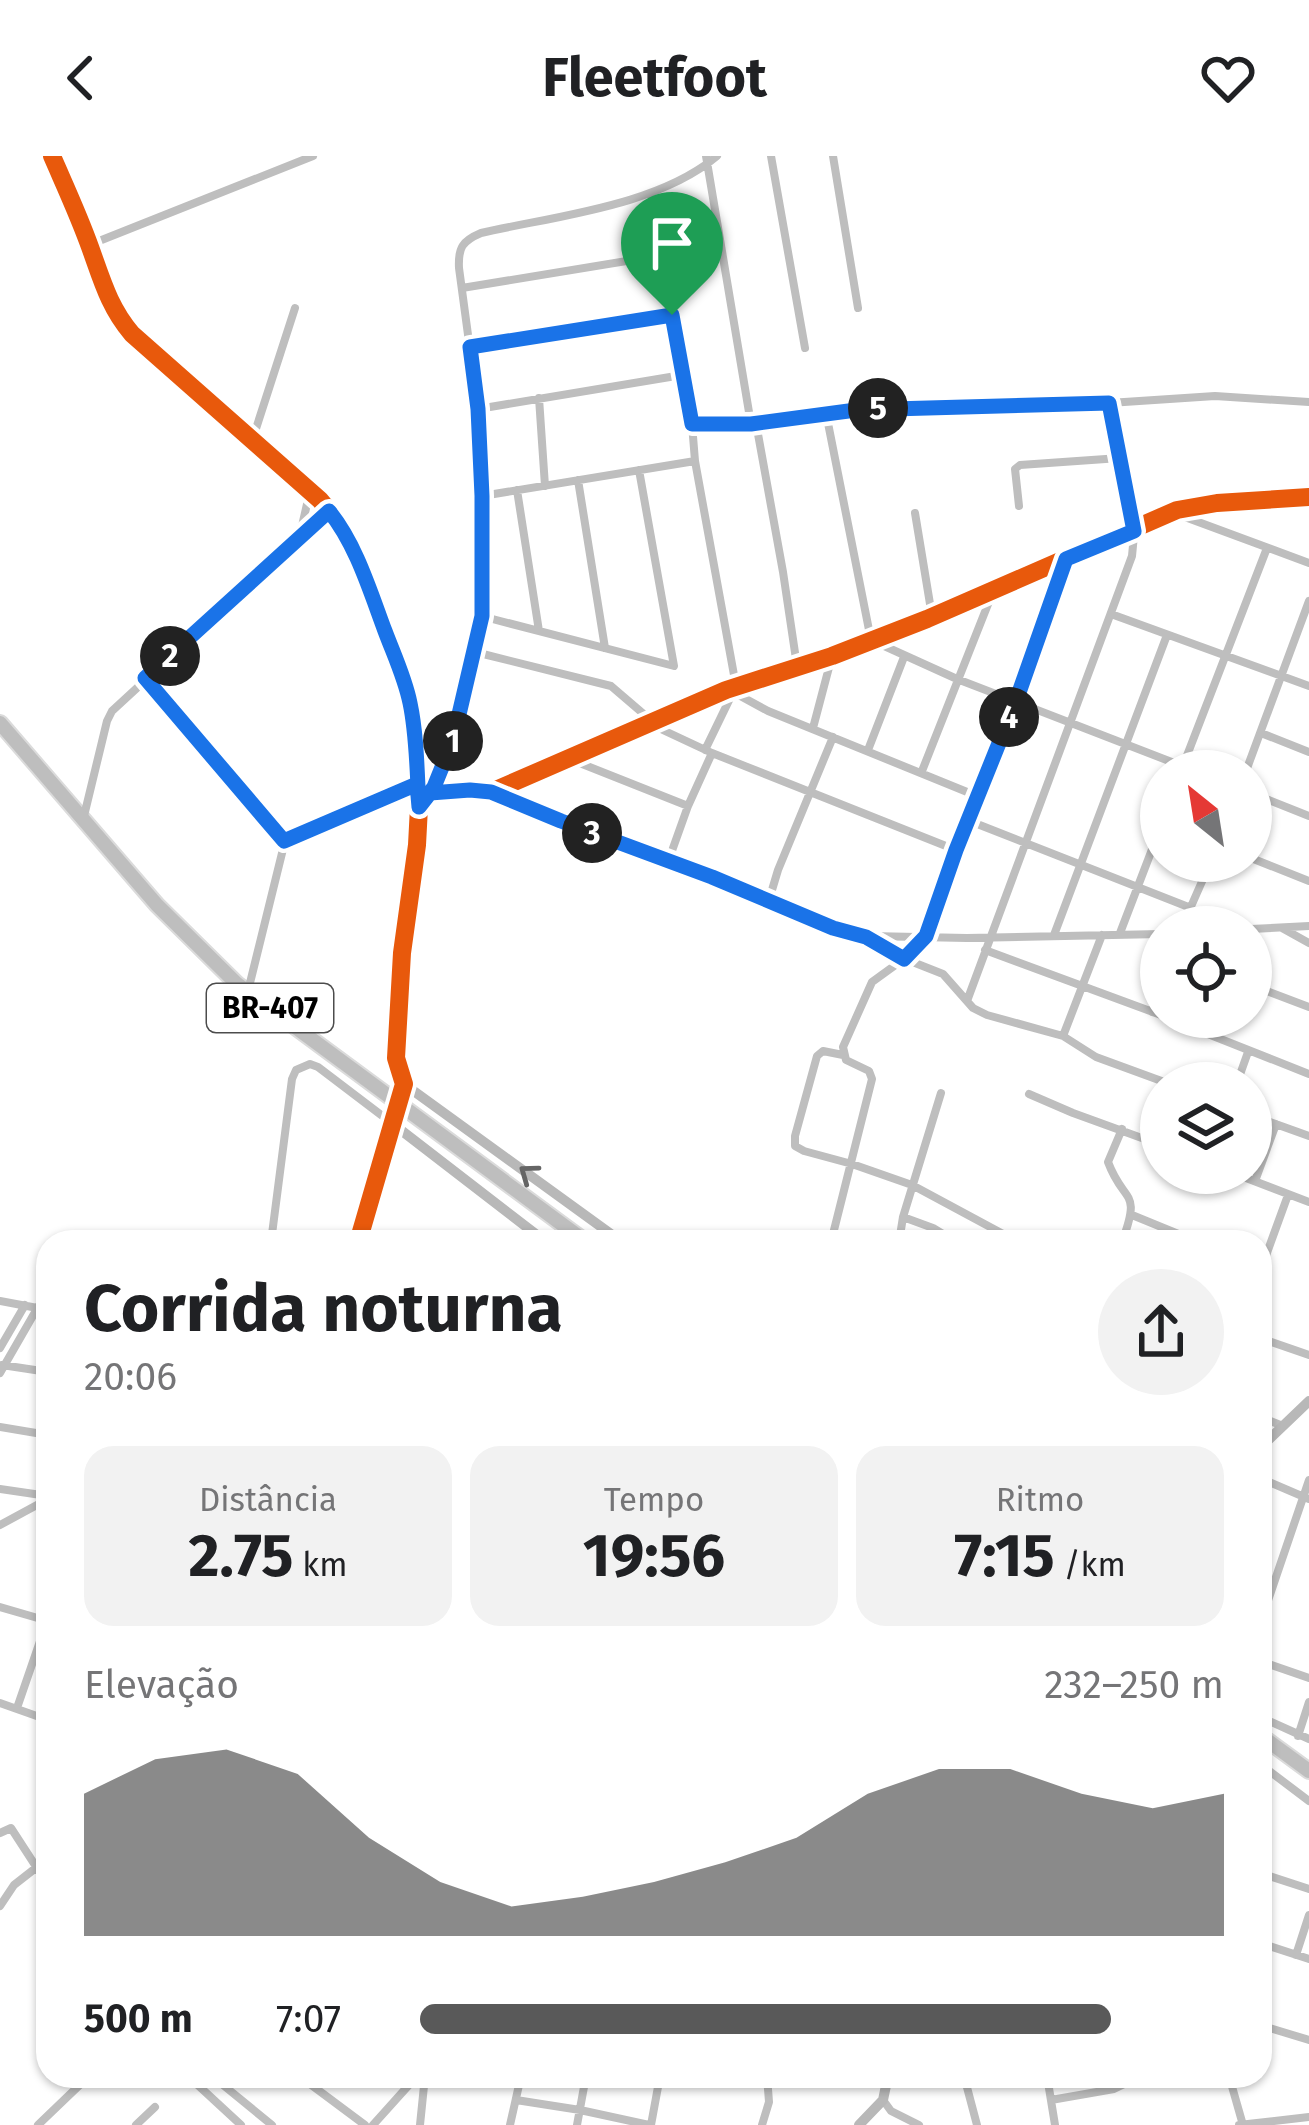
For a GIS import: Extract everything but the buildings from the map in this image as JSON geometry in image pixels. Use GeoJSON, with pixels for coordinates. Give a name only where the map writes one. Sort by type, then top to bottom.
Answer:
{"type":"FeatureCollection","features":[{"type":"Feature","properties":{"kind":"highway","name":"BR-407"},"geometry":{"type":"LineString","coordinates":[[0,723],[208,957],[248,992],[570,1230]]}},
{"type":"Feature","properties":{"kind":"highway"},"geometry":{"type":"LineString","coordinates":[[1272,1744],[1309,1771]]}},
{"type":"Feature","properties":{"kind":"street"},"geometry":{"type":"LineString","coordinates":[[52,156],[117,316],[310,491],[339,523],[402,674],[412,713],[419,807],[401,953],[396,1058],[404,1084],[362,1230]]}},
{"type":"Feature","properties":{"kind":"street"},"geometry":{"type":"LineString","coordinates":[[89,245],[313,156]]}},
{"type":"Feature","properties":{"kind":"street"},"geometry":{"type":"LineString","coordinates":[[771,156],[805,347]]}},
{"type":"Feature","properties":{"kind":"street"},"geometry":{"type":"LineString","coordinates":[[833,156],[858,308]]}},
{"type":"Feature","properties":{"kind":"street"},"geometry":{"type":"LineString","coordinates":[[419,807],[453,740],[482,616],[478,409],[459,254],[464,242],[481,233],[652,194],[683,180],[711,158],[797,667]]}},
{"type":"Feature","properties":{"kind":"street"},"geometry":{"type":"LineString","coordinates":[[652,194],[735,689],[668,862]]}},
{"type":"Feature","properties":{"kind":"street"},"geometry":{"type":"LineString","coordinates":[[462,288],[662,255]]}},
{"type":"Feature","properties":{"kind":"street"},"geometry":{"type":"LineString","coordinates":[[252,441],[295,308]]}},
{"type":"Feature","properties":{"kind":"street"},"geometry":{"type":"LineString","coordinates":[[470,347],[672,315]]}},
{"type":"Feature","properties":{"kind":"street"},"geometry":{"type":"LineString","coordinates":[[478,409],[682,375]]}},
{"type":"Feature","properties":{"kind":"street"},"geometry":{"type":"LineString","coordinates":[[692,424],[753,423],[880,408],[1215,396],[1309,402]]}},
{"type":"Feature","properties":{"kind":"street"},"geometry":{"type":"LineString","coordinates":[[539,398],[545,486]]}},
{"type":"Feature","properties":{"kind":"street"},"geometry":{"type":"LineString","coordinates":[[967,1001],[1132,556],[1134,531],[1109,403]]}},
{"type":"Feature","properties":{"kind":"street"},"geometry":{"type":"LineString","coordinates":[[826,413],[872,640]]}},
{"type":"Feature","properties":{"kind":"street"},"geometry":{"type":"LineString","coordinates":[[1019,506],[1015,470],[1020,465],[1120,458]]}},
{"type":"Feature","properties":{"kind":"street"},"geometry":{"type":"LineString","coordinates":[[482,496],[695,461]]}},
{"type":"Feature","properties":{"kind":"street"},"geometry":{"type":"LineString","coordinates":[[482,616],[674,665],[639,470]]}},
{"type":"Feature","properties":{"kind":"street"},"geometry":{"type":"LineString","coordinates":[[578,480],[605,648]]}},
{"type":"Feature","properties":{"kind":"street"},"geometry":{"type":"LineString","coordinates":[[517,490],[538,631]]}},
{"type":"Feature","properties":{"kind":"street"},"geometry":{"type":"LineString","coordinates":[[299,541],[310,491]]}},
{"type":"Feature","properties":{"kind":"street"},"geometry":{"type":"LineString","coordinates":[[491,792],[735,689],[932,616],[1172,512],[1217,503],[1309,496]]}},
{"type":"Feature","properties":{"kind":"street"},"geometry":{"type":"LineString","coordinates":[[83,817],[108,716],[329,511]]}},
{"type":"Feature","properties":{"kind":"street"},"geometry":{"type":"LineString","coordinates":[[915,512],[932,616]]}},
{"type":"Feature","properties":{"kind":"street"},"geometry":{"type":"LineString","coordinates":[[1172,512],[1309,563]]}},
{"type":"Feature","properties":{"kind":"street"},"geometry":{"type":"LineString","coordinates":[[1189,750],[1267,548]]}},
{"type":"Feature","properties":{"kind":"street"},"geometry":{"type":"LineString","coordinates":[[833,1230],[872,1075],[846,1060],[846,1039],[872,982],[926,936],[1066,559]]}},
{"type":"Feature","properties":{"kind":"street"},"geometry":{"type":"LineString","coordinates":[[922,771],[995,587]]}},
{"type":"Feature","properties":{"kind":"street"},"geometry":{"type":"LineString","coordinates":[[1254,750],[1309,602]]}},
{"type":"Feature","properties":{"kind":"street"},"geometry":{"type":"LineString","coordinates":[[1111,614],[1309,686]]}},
{"type":"Feature","properties":{"kind":"street"},"geometry":{"type":"LineString","coordinates":[[1054,935],[1168,634]]}},
{"type":"Feature","properties":{"kind":"street"},"geometry":{"type":"LineString","coordinates":[[872,640],[957,679],[1140,750]]}},
{"type":"Feature","properties":{"kind":"street"},"geometry":{"type":"LineString","coordinates":[[475,652],[611,686],[651,723],[709,751],[956,850]]}},
{"type":"Feature","properties":{"kind":"street"},"geometry":{"type":"LineString","coordinates":[[813,728],[832,656]]}},
{"type":"Feature","properties":{"kind":"street"},"geometry":{"type":"LineString","coordinates":[[868,750],[904,656]]}},
{"type":"Feature","properties":{"kind":"street"},"geometry":{"type":"LineString","coordinates":[[145,678],[284,841]]}},
{"type":"Feature","properties":{"kind":"street"},"geometry":{"type":"LineString","coordinates":[[735,689],[768,711],[977,796]]}},
{"type":"Feature","properties":{"kind":"street"},"geometry":{"type":"LineString","coordinates":[[1261,733],[1309,752]]}},
{"type":"Feature","properties":{"kind":"street"},"geometry":{"type":"LineString","coordinates":[[769,900],[833,737]]}},
{"type":"Feature","properties":{"kind":"street"},"geometry":{"type":"LineString","coordinates":[[570,759],[688,806]]}},
{"type":"Feature","properties":{"kind":"street"},"geometry":{"type":"LineString","coordinates":[[284,841],[417,784]]}},
{"type":"Feature","properties":{"kind":"street"},"geometry":{"type":"LineString","coordinates":[[430,793],[491,792],[866,937],[943,974],[987,1016],[1063,1036],[1096,1057],[1140,1073]]}},
{"type":"Feature","properties":{"kind":"street"},"geometry":{"type":"LineString","coordinates":[[1272,801],[1309,816]]}},
{"type":"Feature","properties":{"kind":"street"},"geometry":{"type":"LineString","coordinates":[[967,820],[1186,906]]}},
{"type":"Feature","properties":{"kind":"street"},"geometry":{"type":"LineString","coordinates":[[248,992],[284,841]]}},
{"type":"Feature","properties":{"kind":"street"},"geometry":{"type":"LineString","coordinates":[[1272,866],[1309,881]]}},
{"type":"Feature","properties":{"kind":"street"},"geometry":{"type":"LineString","coordinates":[[1120,933],[1140,881]]}},
{"type":"Feature","properties":{"kind":"street"},"geometry":{"type":"LineString","coordinates":[[1272,928],[1309,926]]}},
{"type":"Feature","properties":{"kind":"street"},"geometry":{"type":"LineString","coordinates":[[1281,928],[1309,943]]}},
{"type":"Feature","properties":{"kind":"street"},"geometry":{"type":"LineString","coordinates":[[866,937],[1140,933]]}},
{"type":"Feature","properties":{"kind":"street"},"geometry":{"type":"LineString","coordinates":[[1063,1036],[1102,934]]}},
{"type":"Feature","properties":{"kind":"street"},"geometry":{"type":"LineString","coordinates":[[985,950],[1140,1008]]}},
{"type":"Feature","properties":{"kind":"street"},"geometry":{"type":"LineString","coordinates":[[1272,993],[1309,1006]]}},
{"type":"Feature","properties":{"kind":"street"},"geometry":{"type":"LineString","coordinates":[[1214,1038],[1309,1074]]}},
{"type":"Feature","properties":{"kind":"street"},"geometry":{"type":"LineString","coordinates":[[843,1054],[824,1051],[817,1056],[795,1146],[913,1185],[996,1230]]}},
{"type":"Feature","properties":{"kind":"street"},"geometry":{"type":"LineString","coordinates":[[1244,1062],[1248,1052]]}},
{"type":"Feature","properties":{"kind":"street"},"geometry":{"type":"LineString","coordinates":[[273,1230],[292,1083],[296,1070],[310,1064],[530,1230]]}},
{"type":"Feature","properties":{"kind":"street"},"geometry":{"type":"LineString","coordinates":[[404,1084],[605,1230]]}},
{"type":"Feature","properties":{"kind":"street"},"geometry":{"type":"LineString","coordinates":[[901,1230],[941,1093]]}},
{"type":"Feature","properties":{"kind":"street"},"geometry":{"type":"LineString","coordinates":[[1029,1094],[1140,1136]]}},
{"type":"Feature","properties":{"kind":"street"},"geometry":{"type":"LineString","coordinates":[[1272,1123],[1309,1136]]}},
{"type":"Feature","properties":{"kind":"street"},"geometry":{"type":"LineString","coordinates":[[1272,1135],[1276,1124]]}},
{"type":"Feature","properties":{"kind":"street"},"geometry":{"type":"LineString","coordinates":[[1122,1129],[1108,1162],[1130,1198],[1132,1215],[1126,1230]]}},
{"type":"Feature","properties":{"kind":"street"},"geometry":{"type":"LineString","coordinates":[[1272,1188],[1309,1202]]}},
{"type":"Feature","properties":{"kind":"street"},"geometry":{"type":"LineString","coordinates":[[1272,1239],[1288,1195]]}},
{"type":"Feature","properties":{"kind":"street"},"geometry":{"type":"LineString","coordinates":[[1132,1215],[1167,1230]]}},
{"type":"Feature","properties":{"kind":"street"},"geometry":{"type":"LineString","coordinates":[[903,1216],[936,1230]]}},
{"type":"Feature","properties":{"kind":"street"},"geometry":{"type":"LineString","coordinates":[[0,1301],[36,1307]]}},
{"type":"Feature","properties":{"kind":"street"},"geometry":{"type":"LineString","coordinates":[[0,1348],[25,1305]]}},
{"type":"Feature","properties":{"kind":"street"},"geometry":{"type":"LineString","coordinates":[[36,1319],[2,1368],[36,1371]]}},
{"type":"Feature","properties":{"kind":"street"},"geometry":{"type":"LineString","coordinates":[[1272,1342],[1309,1355]]}},
{"type":"Feature","properties":{"kind":"street"},"geometry":{"type":"LineString","coordinates":[[1272,1438],[1309,1401]]}},
{"type":"Feature","properties":{"kind":"street"},"geometry":{"type":"LineString","coordinates":[[1272,1422],[1284,1427]]}},
{"type":"Feature","properties":{"kind":"street"},"geometry":{"type":"LineString","coordinates":[[0,1427],[36,1433]]}},
{"type":"Feature","properties":{"kind":"street"},"geometry":{"type":"LineString","coordinates":[[1272,1591],[1309,1480]]}},
{"type":"Feature","properties":{"kind":"street"},"geometry":{"type":"LineString","coordinates":[[1272,1483],[1306,1498]]}},
{"type":"Feature","properties":{"kind":"street"},"geometry":{"type":"LineString","coordinates":[[0,1489],[36,1496]]}},
{"type":"Feature","properties":{"kind":"street"},"geometry":{"type":"LineString","coordinates":[[0,1525],[36,1505]]}},
{"type":"Feature","properties":{"kind":"street"},"geometry":{"type":"LineString","coordinates":[[0,1607],[36,1617]]}},
{"type":"Feature","properties":{"kind":"street"},"geometry":{"type":"LineString","coordinates":[[17,1708],[36,1654]]}},
{"type":"Feature","properties":{"kind":"street"},"geometry":{"type":"LineString","coordinates":[[1272,1665],[1309,1678]]}},
{"type":"Feature","properties":{"kind":"street"},"geometry":{"type":"LineString","coordinates":[[1272,1722],[1304,1737],[1309,1702]]}},
{"type":"Feature","properties":{"kind":"street"},"geometry":{"type":"LineString","coordinates":[[0,1703],[36,1715]]}},
{"type":"Feature","properties":{"kind":"street"},"geometry":{"type":"LineString","coordinates":[[1272,1773],[1309,1801]]}},
{"type":"Feature","properties":{"kind":"street"},"geometry":{"type":"LineString","coordinates":[[0,1833],[11,1828],[36,1864]]}},
{"type":"Feature","properties":{"kind":"street"},"geometry":{"type":"LineString","coordinates":[[0,1906],[14,1885],[36,1868]]}},
{"type":"Feature","properties":{"kind":"street"},"geometry":{"type":"LineString","coordinates":[[1272,1877],[1309,1888]]}},
{"type":"Feature","properties":{"kind":"street"},"geometry":{"type":"LineString","coordinates":[[1296,1955],[1309,1915]]}},
{"type":"Feature","properties":{"kind":"street"},"geometry":{"type":"LineString","coordinates":[[1272,1946],[1309,1959]]}},
{"type":"Feature","properties":{"kind":"street"},"geometry":{"type":"LineString","coordinates":[[1272,2029],[1309,2040]]}},
{"type":"Feature","properties":{"kind":"street"},"geometry":{"type":"LineString","coordinates":[[38,2125],[77,2088]]}},
{"type":"Feature","properties":{"kind":"street"},"geometry":{"type":"LineString","coordinates":[[201,2088],[241,2125]]}},
{"type":"Feature","properties":{"kind":"street"},"geometry":{"type":"LineString","coordinates":[[221,2088],[230,2116]]}},
{"type":"Feature","properties":{"kind":"street"},"geometry":{"type":"LineString","coordinates":[[224,2088],[272,2125]]}},
{"type":"Feature","properties":{"kind":"street"},"geometry":{"type":"LineString","coordinates":[[324,2088],[369,2125],[411,2088]]}},
{"type":"Feature","properties":{"kind":"street"},"geometry":{"type":"LineString","coordinates":[[420,2125],[422,2088]]}},
{"type":"Feature","properties":{"kind":"street"},"geometry":{"type":"LineString","coordinates":[[510,2125],[519,2088]]}},
{"type":"Feature","properties":{"kind":"street"},"geometry":{"type":"LineString","coordinates":[[578,2125],[584,2088]]}},
{"type":"Feature","properties":{"kind":"street"},"geometry":{"type":"LineString","coordinates":[[516,2100],[650,2125],[658,2088]]}},
{"type":"Feature","properties":{"kind":"street"},"geometry":{"type":"LineString","coordinates":[[762,2125],[769,2102],[767,2088]]}},
{"type":"Feature","properties":{"kind":"street"},"geometry":{"type":"LineString","coordinates":[[859,2125],[883,2099],[885,2088]]}},
{"type":"Feature","properties":{"kind":"street"},"geometry":{"type":"LineString","coordinates":[[967,2088],[977,2125]]}},
{"type":"Feature","properties":{"kind":"street"},"geometry":{"type":"LineString","coordinates":[[1049,2088],[1055,2125]]}},
{"type":"Feature","properties":{"kind":"street"},"geometry":{"type":"LineString","coordinates":[[1051,2100],[1116,2088]]}},
{"type":"Feature","properties":{"kind":"street"},"geometry":{"type":"LineString","coordinates":[[1232,2088],[1242,2125],[1309,2117]]}},
{"type":"Feature","properties":{"kind":"street"},"geometry":{"type":"LineString","coordinates":[[883,2099],[891,2111],[919,2125]]}},
{"type":"Feature","properties":{"kind":"street"},"geometry":{"type":"LineString","coordinates":[[136,2125],[155,2107]]}},
{"type":"Feature","properties":{"kind":"street"},"geometry":{"type":"LineString","coordinates":[[889,2125],[891,2111]]}},
{"type":"Feature","properties":{"kind":"cycle path"},"geometry":{"type":"LineString","coordinates":[[52,156],[107,293],[132,334],[320,500],[339,523],[370,590],[410,700],[419,807],[402,953],[396,1058],[404,1084],[361,1230]]}},
{"type":"Feature","properties":{"kind":"cycle path"},"geometry":{"type":"LineString","coordinates":[[491,792],[726,690],[927,619],[1177,510],[1309,497]]}},
{"type":"Feature","properties":{"kind":"route"},"geometry":{"type":"LineString","coordinates":[[672,315],[470,347],[482,496],[482,616],[453,740],[434,787],[419,807],[417,784],[413,727],[410,700],[370,590],[329,511],[145,678],[284,841],[417,784],[419,796],[419,807],[430,793],[484,790],[866,937],[904,959],[926,936],[1066,559],[1134,531],[1109,403],[842,410],[751,424],[692,424],[672,315]]}}]}
